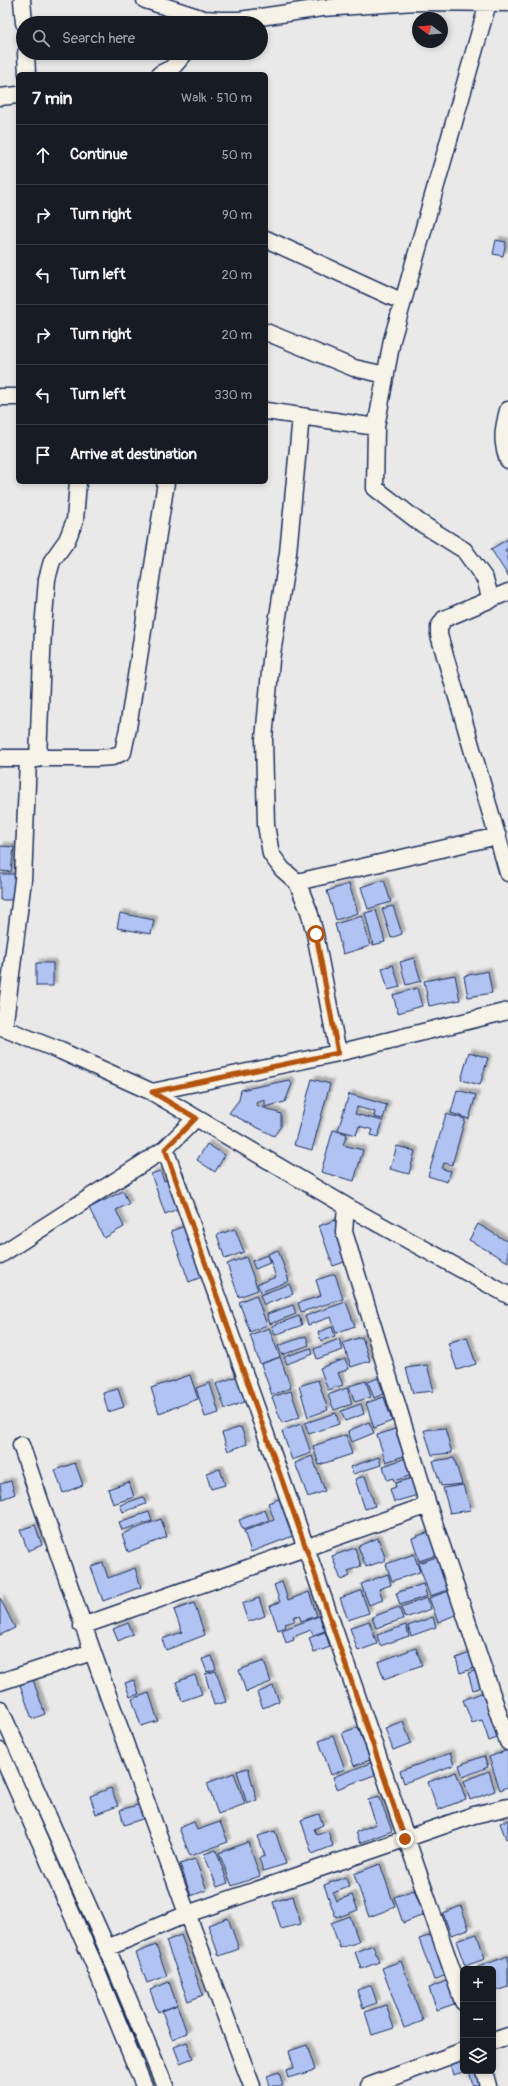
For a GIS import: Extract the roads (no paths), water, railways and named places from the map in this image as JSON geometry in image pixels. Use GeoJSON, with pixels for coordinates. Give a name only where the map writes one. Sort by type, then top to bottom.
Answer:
{"type":"FeatureCollection","features":[{"type":"Feature","properties":{"kind":"street"},"geometry":{"type":"LineString","coordinates":[[22,0],[23,16]]}},
{"type":"Feature","properties":{"kind":"street"},"geometry":{"type":"LineString","coordinates":[[145,0],[189,16]]}},
{"type":"Feature","properties":{"kind":"street"},"geometry":{"type":"LineString","coordinates":[[267,16],[322,8],[423,1],[488,3],[507,2]]}},
{"type":"Feature","properties":{"kind":"street"},"geometry":{"type":"LineString","coordinates":[[488,3],[392,340],[376,427],[375,488],[418,522],[464,550],[484,579],[491,600]]}},
{"type":"Feature","properties":{"kind":"street"},"geometry":{"type":"LineString","coordinates":[[26,60],[27,72]]}},
{"type":"Feature","properties":{"kind":"street"},"geometry":{"type":"LineString","coordinates":[[164,72],[172,68],[179,60]]}},
{"type":"Feature","properties":{"kind":"street"},"geometry":{"type":"LineString","coordinates":[[0,97],[16,95]]}},
{"type":"Feature","properties":{"kind":"street"},"geometry":{"type":"LineString","coordinates":[[268,240],[403,302]]}},
{"type":"Feature","properties":{"kind":"street"},"geometry":{"type":"LineString","coordinates":[[268,333],[354,368],[386,375]]}},
{"type":"Feature","properties":{"kind":"street"},"geometry":{"type":"LineString","coordinates":[[0,397],[16,397]]}},
{"type":"Feature","properties":{"kind":"street"},"geometry":{"type":"LineString","coordinates":[[508,410],[503,429],[503,445],[508,460]]}},
{"type":"Feature","properties":{"kind":"street"},"geometry":{"type":"LineString","coordinates":[[268,411],[376,427]]}},
{"type":"Feature","properties":{"kind":"street"},"geometry":{"type":"LineString","coordinates":[[301,416],[288,553],[271,660],[264,739],[266,824],[271,854],[282,869],[297,882],[309,910],[316,934],[338,1053]]}},
{"type":"Feature","properties":{"kind":"street"},"geometry":{"type":"LineString","coordinates":[[78,484],[75,520],[67,540],[52,561],[47,579],[23,880],[2,1028],[61,1051],[152,1092],[346,1206],[508,1295]]}},
{"type":"Feature","properties":{"kind":"street"},"geometry":{"type":"LineString","coordinates":[[0,758],[97,758],[112,757],[122,752],[128,728],[166,484]]}},
{"type":"Feature","properties":{"kind":"street"},"geometry":{"type":"LineString","coordinates":[[508,592],[444,619],[439,627],[439,636],[508,873]]}},
{"type":"Feature","properties":{"kind":"street"},"geometry":{"type":"LineString","coordinates":[[297,882],[498,836]]}},
{"type":"Feature","properties":{"kind":"street"},"geometry":{"type":"LineString","coordinates":[[152,1092],[338,1053],[508,1011]]}},
{"type":"Feature","properties":{"kind":"street"},"geometry":{"type":"LineString","coordinates":[[0,1255],[165,1149],[196,1118]]}},
{"type":"Feature","properties":{"kind":"street"},"geometry":{"type":"LineString","coordinates":[[165,1149],[306,1548],[405,1839],[460,1994]]}},
{"type":"Feature","properties":{"kind":"street"},"geometry":{"type":"LineString","coordinates":[[346,1206],[344,1232],[428,1505],[508,1742]]}},
{"type":"Feature","properties":{"kind":"street"},"geometry":{"type":"LineString","coordinates":[[21,1445],[82,1626],[187,1914],[252,2086]]}},
{"type":"Feature","properties":{"kind":"street"},"geometry":{"type":"LineString","coordinates":[[82,1626],[428,1505]]}},
{"type":"Feature","properties":{"kind":"street"},"geometry":{"type":"LineString","coordinates":[[0,1682],[92,1652]]}},
{"type":"Feature","properties":{"kind":"street"},"geometry":{"type":"LineString","coordinates":[[0,1709],[107,1948],[165,2086]]}},
{"type":"Feature","properties":{"kind":"street"},"geometry":{"type":"LineString","coordinates":[[0,1751],[93,1962],[144,2086]]}},
{"type":"Feature","properties":{"kind":"street"},"geometry":{"type":"LineString","coordinates":[[107,1948],[187,1914],[474,1815],[508,1808]]}},
{"type":"Feature","properties":{"kind":"street"},"geometry":{"type":"LineString","coordinates":[[496,2040],[508,2036]]}},
{"type":"Feature","properties":{"kind":"street"},"geometry":{"type":"LineString","coordinates":[[369,2086],[460,2051]]}},
{"type":"Feature","properties":{"kind":"street"},"geometry":{"type":"LineString","coordinates":[[485,2074],[488,2086]]}}]}
